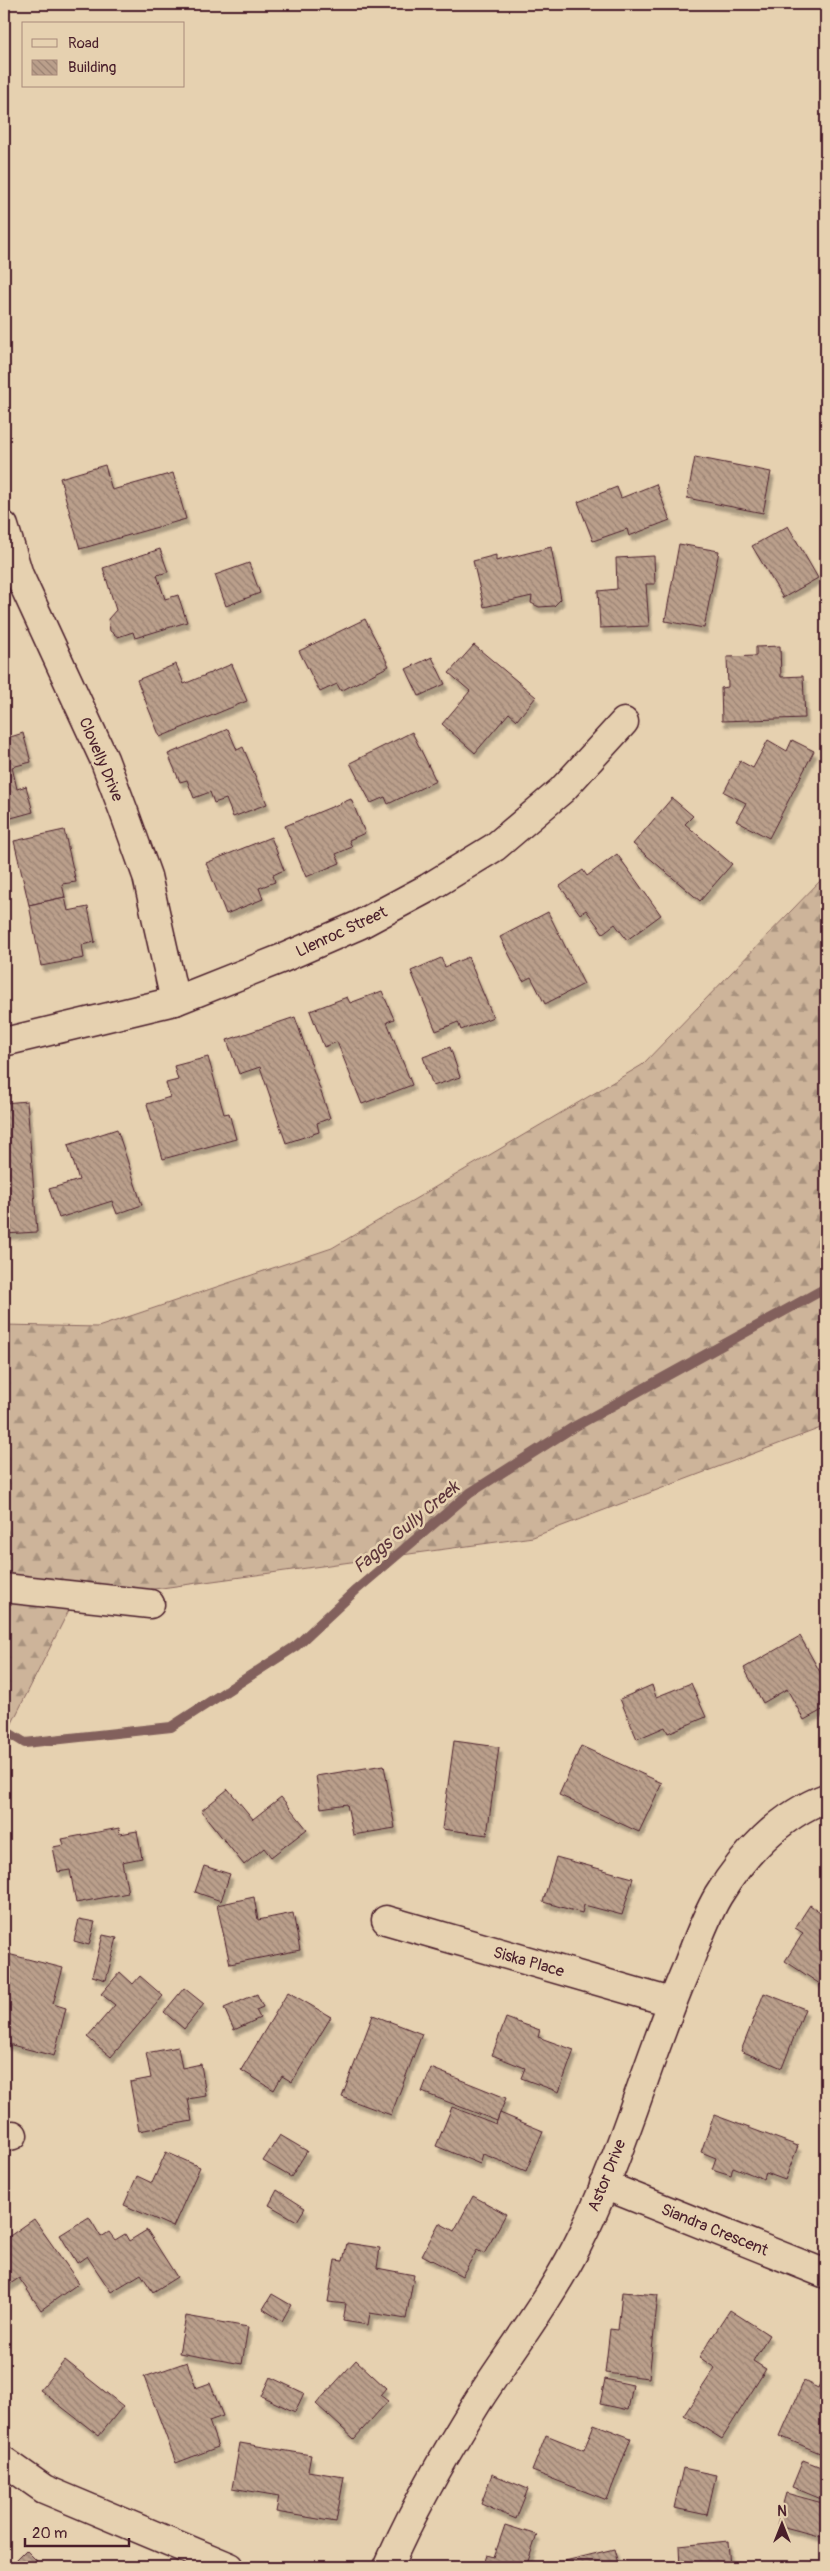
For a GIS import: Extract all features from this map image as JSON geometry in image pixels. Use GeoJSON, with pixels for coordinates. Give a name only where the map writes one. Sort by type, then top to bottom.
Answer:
{"type":"FeatureCollection","features":[{"type":"Feature","properties":{"kind":"street","name":"Clovelly Drive"},"geometry":{"type":"LineString","coordinates":[[4,526],[19,575],[104,759],[147,876],[175,1001]]}},
{"type":"Feature","properties":{"kind":"street","name":"Llenroc Street"},"geometry":{"type":"LineString","coordinates":[[4,1042],[175,1001],[283,958],[359,924],[453,873],[495,846],[562,790],[624,722]]}},
{"type":"Feature","properties":{"kind":"street"},"geometry":{"type":"LineString","coordinates":[[4,1588],[150,1604]]}},
{"type":"Feature","properties":{"kind":"street","name":"Astor Drive"},"geometry":{"type":"LineString","coordinates":[[388,2567],[435,2472],[479,2400],[533,2320],[576,2248],[604,2185],[671,2002],[717,1898],[742,1862],[774,1828],[817,1801],[826,1798]]}},
{"type":"Feature","properties":{"kind":"street","name":"Siska Place"},"geometry":{"type":"LineString","coordinates":[[386,1920],[671,2002]]}},
{"type":"Feature","properties":{"kind":"street","name":"Siandra Crescent"},"geometry":{"type":"LineString","coordinates":[[604,2185],[826,2274]]}},
{"type":"Feature","properties":{"kind":"street"},"geometry":{"type":"LineString","coordinates":[[4,2461],[44,2489],[230,2567]]}},
{"type":"Feature","properties":{"kind":"green space"},"geometry":{"type":"Polygon","coordinates":[[[826,859],[826,1426],[533,1537],[74,1600],[4,1739],[4,1325],[98,1327],[332,1248],[642,1065],[821,880],[826,859]]]}},
{"type":"Feature","properties":{"kind":"building"},"geometry":{"type":"Polygon","coordinates":[[[695,457],[771,472],[763,513],[687,498],[695,457]]]}},
{"type":"Feature","properties":{"kind":"building"},"geometry":{"type":"Polygon","coordinates":[[[105,465],[112,490],[173,473],[186,519],[80,549],[60,478],[105,465]]]}},
{"type":"Feature","properties":{"kind":"building"},"geometry":{"type":"Polygon","coordinates":[[[656,484],[670,520],[629,536],[627,529],[593,541],[578,502],[617,487],[621,498],[656,484]]]}},
{"type":"Feature","properties":{"kind":"building"},"geometry":{"type":"Polygon","coordinates":[[[788,526],[818,578],[783,598],[752,546],[788,526]]]}},
{"type":"Feature","properties":{"kind":"building"},"geometry":{"type":"Polygon","coordinates":[[[679,544],[719,551],[704,628],[665,621],[679,544]]]}},
{"type":"Feature","properties":{"kind":"building"},"geometry":{"type":"Polygon","coordinates":[[[551,547],[561,599],[554,606],[539,607],[531,603],[532,596],[484,607],[473,561],[496,555],[496,561],[551,547]]]}},
{"type":"Feature","properties":{"kind":"building"},"geometry":{"type":"Polygon","coordinates":[[[160,549],[168,572],[157,575],[165,599],[178,595],[187,622],[135,638],[133,632],[118,637],[110,631],[108,619],[116,610],[103,568],[160,549]]]}},
{"type":"Feature","properties":{"kind":"building"},"geometry":{"type":"Polygon","coordinates":[[[654,556],[655,584],[646,584],[649,626],[600,628],[598,591],[617,589],[616,558],[654,556]]]}},
{"type":"Feature","properties":{"kind":"building"},"geometry":{"type":"Polygon","coordinates":[[[249,563],[260,593],[226,606],[215,575],[249,563]]]}},
{"type":"Feature","properties":{"kind":"building"},"geometry":{"type":"Polygon","coordinates":[[[365,619],[389,666],[341,691],[337,684],[320,692],[299,651],[365,619]]]}},
{"type":"Feature","properties":{"kind":"building"},"geometry":{"type":"Polygon","coordinates":[[[474,645],[536,697],[517,720],[509,713],[475,753],[442,724],[470,691],[449,673],[474,645]]]}},
{"type":"Feature","properties":{"kind":"building"},"geometry":{"type":"Polygon","coordinates":[[[780,646],[781,677],[803,676],[805,718],[722,721],[721,688],[728,687],[727,657],[756,656],[756,647],[780,646]]]}},
{"type":"Feature","properties":{"kind":"building"},"geometry":{"type":"Polygon","coordinates":[[[432,657],[445,684],[419,696],[406,669],[432,657]]]}},
{"type":"Feature","properties":{"kind":"building"},"geometry":{"type":"Polygon","coordinates":[[[176,664],[184,684],[232,664],[247,701],[160,737],[137,680],[176,664]]]}},
{"type":"Feature","properties":{"kind":"building"},"geometry":{"type":"Polygon","coordinates":[[[228,729],[237,750],[243,747],[267,804],[233,817],[226,799],[214,803],[210,792],[194,798],[187,780],[180,782],[168,754],[228,729]]]}},
{"type":"Feature","properties":{"kind":"building"},"geometry":{"type":"Polygon","coordinates":[[[412,732],[436,781],[388,804],[385,797],[371,803],[350,763],[412,732]]]}},
{"type":"Feature","properties":{"kind":"building"},"geometry":{"type":"Polygon","coordinates":[[[23,733],[31,762],[12,767],[17,789],[26,786],[33,812],[4,820],[4,750],[6,749],[4,739],[23,733]]]}},
{"type":"Feature","properties":{"kind":"building"},"geometry":{"type":"Polygon","coordinates":[[[768,740],[787,751],[792,740],[814,751],[769,838],[736,821],[746,803],[724,792],[740,761],[753,768],[768,740]]]}},
{"type":"Feature","properties":{"kind":"building"},"geometry":{"type":"Polygon","coordinates":[[[672,798],[693,816],[685,824],[732,864],[700,901],[633,844],[672,798]]]}},
{"type":"Feature","properties":{"kind":"building"},"geometry":{"type":"Polygon","coordinates":[[[351,799],[365,833],[349,840],[352,847],[336,854],[340,863],[306,877],[285,826],[351,799]]]}},
{"type":"Feature","properties":{"kind":"building"},"geometry":{"type":"Polygon","coordinates":[[[64,830],[76,882],[62,884],[65,897],[29,905],[14,841],[64,830]]]}},
{"type":"Feature","properties":{"kind":"building"},"geometry":{"type":"Polygon","coordinates":[[[271,837],[284,870],[273,875],[275,882],[259,888],[263,899],[226,914],[206,863],[271,837]]]}},
{"type":"Feature","properties":{"kind":"building"},"geometry":{"type":"Polygon","coordinates":[[[617,854],[661,915],[627,940],[615,924],[603,933],[586,910],[580,914],[560,886],[583,870],[587,876],[617,854]]]}},
{"type":"Feature","properties":{"kind":"building"},"geometry":{"type":"Polygon","coordinates":[[[65,897],[68,911],[88,907],[95,942],[82,945],[84,958],[41,966],[29,905],[65,897]]]}},
{"type":"Feature","properties":{"kind":"building"},"geometry":{"type":"Polygon","coordinates":[[[548,912],[584,984],[545,1004],[531,977],[523,981],[500,937],[548,912]]]}},
{"type":"Feature","properties":{"kind":"building"},"geometry":{"type":"Polygon","coordinates":[[[468,957],[493,1017],[461,1030],[458,1022],[436,1031],[411,971],[441,958],[445,967],[468,957]]]}},
{"type":"Feature","properties":{"kind":"building"},"geometry":{"type":"Polygon","coordinates":[[[382,991],[394,1019],[387,1022],[412,1085],[362,1104],[337,1042],[324,1047],[310,1011],[347,997],[350,1003],[382,991]]]}},
{"type":"Feature","properties":{"kind":"building"},"geometry":{"type":"Polygon","coordinates":[[[295,1017],[330,1118],[317,1123],[319,1132],[286,1143],[260,1067],[239,1074],[227,1040],[295,1017]]]}},
{"type":"Feature","properties":{"kind":"building"},"geometry":{"type":"Polygon","coordinates":[[[450,1047],[460,1077],[433,1086],[423,1057],[450,1047]]]}},
{"type":"Feature","properties":{"kind":"building"},"geometry":{"type":"Polygon","coordinates":[[[208,1057],[224,1114],[229,1113],[236,1139],[163,1159],[147,1104],[170,1097],[166,1083],[178,1080],[174,1066],[208,1057]]]}},
{"type":"Feature","properties":{"kind":"building"},"geometry":{"type":"Polygon","coordinates":[[[27,1101],[37,1232],[5,1234],[4,1103],[27,1101]]]}},
{"type":"Feature","properties":{"kind":"building"},"geometry":{"type":"Polygon","coordinates":[[[117,1129],[142,1205],[117,1214],[112,1201],[59,1218],[49,1189],[79,1180],[68,1145],[117,1129]]]}},
{"type":"Feature","properties":{"kind":"building"},"geometry":{"type":"Polygon","coordinates":[[[800,1636],[826,1683],[826,1708],[804,1720],[787,1689],[763,1703],[744,1668],[800,1636]]]}},
{"type":"Feature","properties":{"kind":"building"},"geometry":{"type":"Polygon","coordinates":[[[691,1683],[706,1717],[668,1733],[665,1727],[637,1739],[620,1699],[652,1685],[656,1697],[691,1683]]]}},
{"type":"Feature","properties":{"kind":"building"},"geometry":{"type":"Polygon","coordinates":[[[454,1741],[499,1747],[487,1835],[442,1829],[454,1741]]]}},
{"type":"Feature","properties":{"kind":"building"},"geometry":{"type":"Polygon","coordinates":[[[581,1746],[662,1783],[639,1832],[559,1795],[581,1746]]]}},
{"type":"Feature","properties":{"kind":"building"},"geometry":{"type":"Polygon","coordinates":[[[384,1765],[395,1828],[353,1835],[347,1804],[321,1808],[316,1776],[384,1765]]]}},
{"type":"Feature","properties":{"kind":"building"},"geometry":{"type":"Polygon","coordinates":[[[228,1789],[253,1819],[281,1797],[307,1829],[271,1857],[264,1848],[244,1865],[201,1811],[228,1789]]]}},
{"type":"Feature","properties":{"kind":"building"},"geometry":{"type":"Polygon","coordinates":[[[119,1828],[120,1834],[137,1831],[142,1858],[122,1862],[128,1893],[76,1903],[70,1870],[58,1872],[53,1847],[64,1845],[62,1839],[119,1828]]]}},
{"type":"Feature","properties":{"kind":"building"},"geometry":{"type":"Polygon","coordinates":[[[556,1857],[633,1878],[622,1915],[584,1905],[582,1913],[543,1902],[556,1857]]]}},
{"type":"Feature","properties":{"kind":"building"},"geometry":{"type":"Polygon","coordinates":[[[204,1866],[230,1874],[221,1901],[195,1892],[204,1866]]]}},
{"type":"Feature","properties":{"kind":"building"},"geometry":{"type":"Polygon","coordinates":[[[254,1897],[258,1920],[293,1913],[300,1950],[230,1964],[217,1905],[254,1897]]]}},
{"type":"Feature","properties":{"kind":"building"},"geometry":{"type":"Polygon","coordinates":[[[810,1905],[826,1916],[826,1981],[823,1986],[785,1961],[803,1933],[795,1928],[810,1905]]]}},
{"type":"Feature","properties":{"kind":"building"},"geometry":{"type":"Polygon","coordinates":[[[79,1919],[95,1922],[89,1945],[74,1941],[79,1919]]]}},
{"type":"Feature","properties":{"kind":"building"},"geometry":{"type":"Polygon","coordinates":[[[103,1935],[117,1938],[106,1980],[92,1976],[103,1935]]]}},
{"type":"Feature","properties":{"kind":"building"},"geometry":{"type":"Polygon","coordinates":[[[4,1953],[63,1968],[53,2004],[66,2008],[54,2056],[4,2043],[7,2016],[4,2015],[4,1953]]]}},
{"type":"Feature","properties":{"kind":"building"},"geometry":{"type":"Polygon","coordinates":[[[120,1972],[133,1984],[140,1976],[163,1996],[111,2057],[87,2037],[115,2005],[101,1994],[120,1972]]]}},
{"type":"Feature","properties":{"kind":"building"},"geometry":{"type":"Polygon","coordinates":[[[184,1988],[204,2004],[184,2029],[164,2012],[184,1988]]]}},
{"type":"Feature","properties":{"kind":"building"},"geometry":{"type":"Polygon","coordinates":[[[288,1992],[331,2017],[292,2082],[282,2076],[274,2090],[241,2070],[288,1992]]]}},
{"type":"Feature","properties":{"kind":"building"},"geometry":{"type":"Polygon","coordinates":[[[764,1993],[805,2009],[782,2068],[741,2051],[764,1993]]]}},
{"type":"Feature","properties":{"kind":"building"},"geometry":{"type":"Polygon","coordinates":[[[257,1994],[263,2007],[256,2010],[260,2018],[234,2030],[224,2008],[257,1994]]]}},
{"type":"Feature","properties":{"kind":"building"},"geometry":{"type":"Polygon","coordinates":[[[373,2015],[422,2034],[391,2115],[342,2097],[373,2015]]]}},
{"type":"Feature","properties":{"kind":"building"},"geometry":{"type":"Polygon","coordinates":[[[506,2018],[540,2030],[538,2037],[574,2050],[559,2092],[521,2078],[525,2068],[492,2055],[506,2018]]]}},
{"type":"Feature","properties":{"kind":"building"},"geometry":{"type":"Polygon","coordinates":[[[178,2047],[182,2068],[201,2064],[206,2096],[188,2099],[192,2121],[139,2131],[130,2082],[151,2078],[146,2053],[178,2047]]]}},
{"type":"Feature","properties":{"kind":"building"},"geometry":{"type":"Polygon","coordinates":[[[431,2068],[506,2098],[497,2121],[422,2092],[431,2068]]]}},
{"type":"Feature","properties":{"kind":"building"},"geometry":{"type":"Polygon","coordinates":[[[452,2107],[496,2124],[500,2113],[543,2131],[526,2171],[483,2154],[480,2164],[436,2146],[452,2107]]]}},
{"type":"Feature","properties":{"kind":"building"},"geometry":{"type":"Polygon","coordinates":[[[714,2115],[798,2146],[785,2180],[766,2173],[764,2179],[733,2167],[731,2175],[712,2169],[716,2158],[701,2152],[714,2115]]]}},
{"type":"Feature","properties":{"kind":"building"},"geometry":{"type":"Polygon","coordinates":[[[280,2135],[307,2151],[291,2177],[263,2161],[280,2135]]]}},
{"type":"Feature","properties":{"kind":"building"},"geometry":{"type":"Polygon","coordinates":[[[166,2152],[200,2167],[173,2227],[124,2205],[137,2176],[152,2183],[166,2152]]]}},
{"type":"Feature","properties":{"kind":"building"},"geometry":{"type":"Polygon","coordinates":[[[277,2190],[305,2208],[297,2221],[269,2205],[277,2190]]]}},
{"type":"Feature","properties":{"kind":"building"},"geometry":{"type":"Polygon","coordinates":[[[473,2196],[506,2214],[484,2254],[477,2250],[462,2276],[422,2255],[439,2223],[454,2231],[473,2196]]]}},
{"type":"Feature","properties":{"kind":"building"},"geometry":{"type":"Polygon","coordinates":[[[89,2217],[101,2237],[109,2232],[115,2240],[125,2234],[129,2241],[147,2230],[177,2277],[153,2292],[141,2274],[111,2292],[87,2256],[77,2263],[60,2235],[89,2217]]]}},
{"type":"Feature","properties":{"kind":"building"},"geometry":{"type":"Polygon","coordinates":[[[34,2219],[79,2283],[41,2310],[19,2278],[4,2288],[4,2240],[34,2219]]]}},
{"type":"Feature","properties":{"kind":"building"},"geometry":{"type":"Polygon","coordinates":[[[347,2243],[380,2248],[377,2268],[414,2275],[406,2319],[370,2313],[368,2325],[343,2321],[346,2304],[328,2302],[335,2260],[343,2261],[347,2243]]]}},
{"type":"Feature","properties":{"kind":"building"},"geometry":{"type":"Polygon","coordinates":[[[622,2292],[658,2295],[649,2378],[605,2373],[610,2329],[618,2330],[622,2292]]]}},
{"type":"Feature","properties":{"kind":"building"},"geometry":{"type":"Polygon","coordinates":[[[272,2294],[291,2305],[282,2321],[263,2309],[272,2294]]]}},
{"type":"Feature","properties":{"kind":"building"},"geometry":{"type":"Polygon","coordinates":[[[730,2310],[769,2335],[753,2361],[766,2369],[722,2439],[684,2415],[715,2368],[699,2357],[730,2310]]]}},
{"type":"Feature","properties":{"kind":"building"},"geometry":{"type":"Polygon","coordinates":[[[186,2316],[248,2327],[242,2364],[179,2353],[186,2316]]]}},
{"type":"Feature","properties":{"kind":"building"},"geometry":{"type":"Polygon","coordinates":[[[65,2360],[123,2406],[99,2436],[40,2390],[65,2360]]]}},
{"type":"Feature","properties":{"kind":"building"},"geometry":{"type":"Polygon","coordinates":[[[356,2360],[386,2388],[380,2395],[388,2401],[354,2439],[316,2404],[356,2360]]]}},
{"type":"Feature","properties":{"kind":"building"},"geometry":{"type":"Polygon","coordinates":[[[187,2362],[196,2388],[210,2383],[223,2416],[209,2421],[218,2447],[176,2463],[144,2377],[187,2362]]]}},
{"type":"Feature","properties":{"kind":"building"},"geometry":{"type":"Polygon","coordinates":[[[826,2369],[826,2443],[822,2454],[780,2436],[804,2381],[818,2388],[826,2369]]]}},
{"type":"Feature","properties":{"kind":"building"},"geometry":{"type":"Polygon","coordinates":[[[270,2377],[304,2393],[295,2412],[261,2396],[270,2377]]]}},
{"type":"Feature","properties":{"kind":"building"},"geometry":{"type":"Polygon","coordinates":[[[605,2379],[633,2385],[628,2410],[600,2404],[605,2379]]]}},
{"type":"Feature","properties":{"kind":"building"},"geometry":{"type":"Polygon","coordinates":[[[594,2424],[631,2438],[607,2500],[532,2471],[546,2435],[584,2450],[594,2424]]]}},
{"type":"Feature","properties":{"kind":"building"},"geometry":{"type":"Polygon","coordinates":[[[240,2443],[311,2455],[308,2471],[344,2477],[336,2522],[276,2512],[279,2496],[232,2488],[240,2443]]]}},
{"type":"Feature","properties":{"kind":"building"},"geometry":{"type":"Polygon","coordinates":[[[803,2460],[826,2469],[826,2501],[792,2487],[803,2460]]]}},
{"type":"Feature","properties":{"kind":"building"},"geometry":{"type":"Polygon","coordinates":[[[683,2468],[716,2475],[707,2515],[674,2508],[683,2468]]]}},
{"type":"Feature","properties":{"kind":"building"},"geometry":{"type":"Polygon","coordinates":[[[492,2474],[528,2489],[516,2519],[481,2504],[492,2474]]]}},
{"type":"Feature","properties":{"kind":"building"},"geometry":{"type":"Polygon","coordinates":[[[786,2493],[826,2504],[826,2538],[777,2525],[786,2493]]]}},
{"type":"Feature","properties":{"kind":"building"},"geometry":{"type":"Polygon","coordinates":[[[505,2525],[537,2535],[526,2567],[483,2567],[487,2555],[494,2557],[505,2525]]]}},
{"type":"Feature","properties":{"kind":"building"},"geometry":{"type":"Polygon","coordinates":[[[728,2541],[730,2567],[680,2567],[679,2546],[728,2541]]]}},
{"type":"Feature","properties":{"kind":"building"},"geometry":{"type":"Polygon","coordinates":[[[614,2549],[619,2567],[567,2567],[565,2561],[614,2549]]]}},
{"type":"Feature","properties":{"kind":"building"},"geometry":{"type":"Polygon","coordinates":[[[26,2550],[43,2567],[9,2567],[26,2550]]]}},
{"type":"Feature","properties":{"kind":"waterway","name":"Faggs Gully Creek"},"geometry":{"type":"LineString","coordinates":[[4,1730],[25,1743],[171,1727],[296,1646],[356,1590],[470,1493],[572,1428],[826,1288]]}}]}
